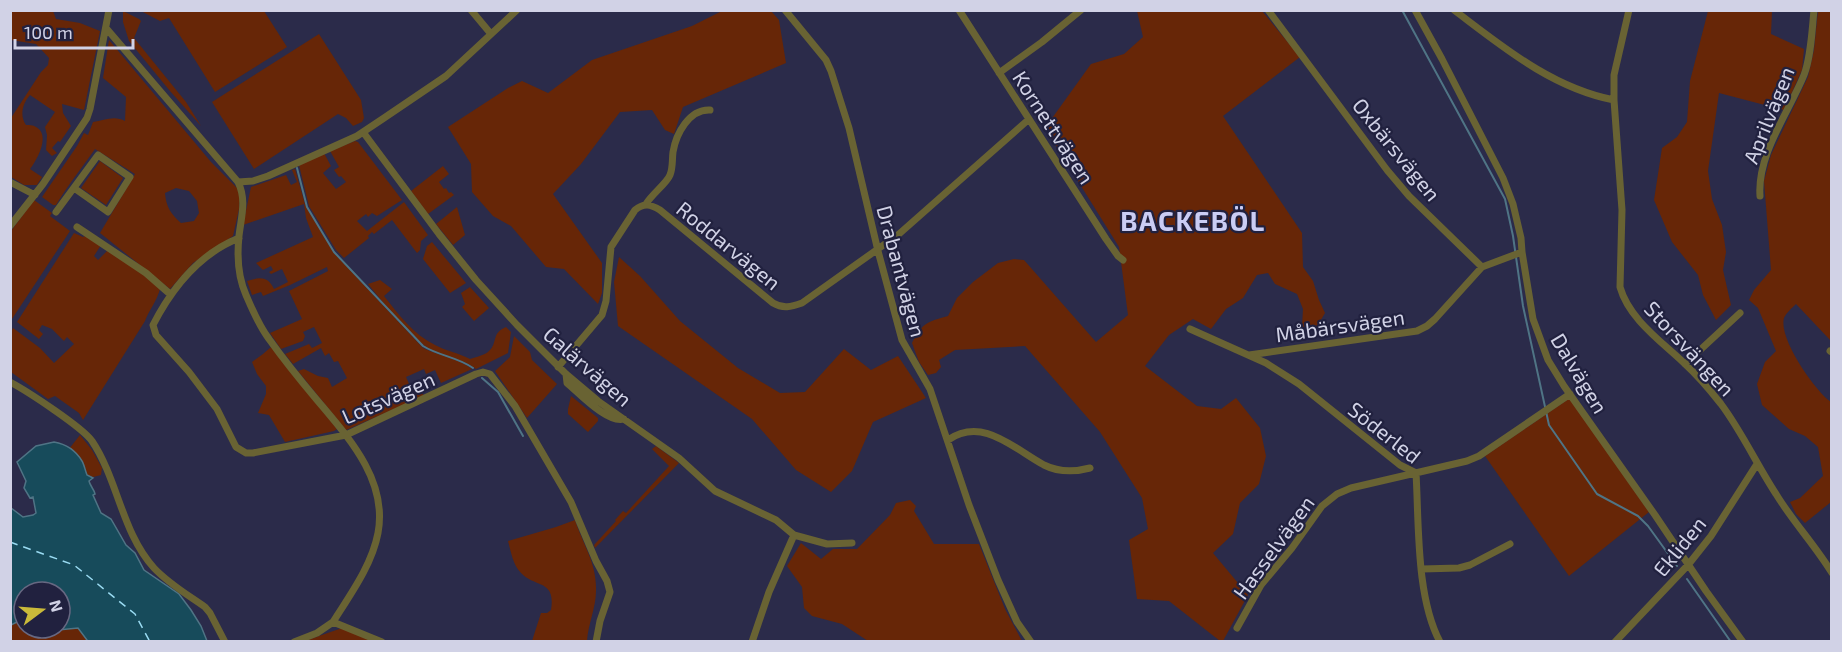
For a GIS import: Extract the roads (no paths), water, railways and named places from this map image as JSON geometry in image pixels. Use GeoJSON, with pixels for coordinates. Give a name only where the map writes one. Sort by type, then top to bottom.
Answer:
{"type":"FeatureCollection","features":[{"type":"Feature","properties":{"kind":"street"},"geometry":{"type":"LineString","coordinates":[[10,226],[35,195],[90,112],[109,10]]}},
{"type":"Feature","properties":{"kind":"street"},"geometry":{"type":"LineString","coordinates":[[471,10],[491,34]]}},
{"type":"Feature","properties":{"kind":"street"},"geometry":{"type":"LineString","coordinates":[[238,182],[253,181],[268,176],[363,132],[446,76],[518,10]]}},
{"type":"Feature","properties":{"kind":"street","name":"Drabantvägen"},"geometry":{"type":"LineString","coordinates":[[785,10],[826,60],[831,71],[849,128],[902,340],[930,389],[969,505],[998,580],[1017,622],[1031,642]]}},
{"type":"Feature","properties":{"kind":"street","name":"Kornettvägen"},"geometry":{"type":"LineString","coordinates":[[959,10],[1106,239],[1123,260]]}},
{"type":"Feature","properties":{"kind":"street"},"geometry":{"type":"LineString","coordinates":[[999,73],[1081,10]]}},
{"type":"Feature","properties":{"kind":"street","name":"Oxbärsvägen"},"geometry":{"type":"LineString","coordinates":[[1268,10],[1387,170],[1409,196],[1482,267]]}},
{"type":"Feature","properties":{"kind":"street","name":"Dalvägen"},"geometry":{"type":"LineString","coordinates":[[1414,10],[1442,59],[1503,178],[1513,204],[1521,238],[1536,331],[1548,360],[1743,642]]}},
{"type":"Feature","properties":{"kind":"street"},"geometry":{"type":"LineString","coordinates":[[1454,10],[1528,65],[1590,95],[1614,100]]}},
{"type":"Feature","properties":{"kind":"street","name":"Storsvängen"},"geometry":{"type":"LineString","coordinates":[[1629,10],[1614,75],[1622,210],[1620,287],[1627,303],[1641,322],[1685,364],[1721,404],[1777,496],[1832,573]]}},
{"type":"Feature","properties":{"kind":"street","name":"Aprilvägen"},"geometry":{"type":"LineString","coordinates":[[1760,196],[1762,165],[1805,72],[1814,10]]}},
{"type":"Feature","properties":{"kind":"street"},"geometry":{"type":"LineString","coordinates":[[106,28],[238,182],[243,199],[239,266],[245,291],[267,337],[346,435],[361,456],[371,478],[378,507],[379,531],[370,558],[333,622],[317,633],[294,642]]}},
{"type":"Feature","properties":{"kind":"street"},"geometry":{"type":"LineString","coordinates":[[646,204],[669,178],[678,133],[695,114],[710,110]]}},
{"type":"Feature","properties":{"kind":"street","name":"Roddarvägen"},"geometry":{"type":"LineString","coordinates":[[558,367],[602,315],[606,301],[612,247],[635,210],[640,206],[652,205],[660,210],[773,303],[788,308],[802,303],[899,234],[1028,120]]}},
{"type":"Feature","properties":{"kind":"street","name":"Galärvägen"},"geometry":{"type":"LineString","coordinates":[[363,132],[469,271],[566,375],[679,458],[715,491],[776,520],[794,535],[827,544],[852,543]]}},
{"type":"Feature","properties":{"kind":"street"},"geometry":{"type":"LineString","coordinates":[[56,212],[98,155],[130,177],[108,212],[74,188]]}},
{"type":"Feature","properties":{"kind":"street"},"geometry":{"type":"LineString","coordinates":[[10,183],[35,195]]}},
{"type":"Feature","properties":{"kind":"street"},"geometry":{"type":"LineString","coordinates":[[77,227],[146,273],[170,294]]}},
{"type":"Feature","properties":{"kind":"street","name":"Lotsvägen"},"geometry":{"type":"LineString","coordinates":[[239,238],[230,241],[196,265],[170,294],[153,325],[153,330],[212,402],[237,447],[246,453],[253,453],[346,435],[477,374],[483,372],[490,374],[514,406],[571,502],[607,581],[610,592],[600,621],[596,642]]}},
{"type":"Feature","properties":{"kind":"street"},"geometry":{"type":"LineString","coordinates":[[1482,267],[1522,252]]}},
{"type":"Feature","properties":{"kind":"street","name":"Måbärsvägen"},"geometry":{"type":"LineString","coordinates":[[1249,355],[1417,331],[1435,319],[1482,267]]}},
{"type":"Feature","properties":{"kind":"street"},"geometry":{"type":"LineString","coordinates":[[1685,364],[1740,313]]}},
{"type":"Feature","properties":{"kind":"street","name":"Söderled"},"geometry":{"type":"LineString","coordinates":[[1190,329],[1266,363],[1299,384],[1400,465],[1416,473],[1426,605],[1432,626],[1440,642]]}},
{"type":"Feature","properties":{"kind":"street"},"geometry":{"type":"LineString","coordinates":[[10,382],[86,434],[101,457],[123,514],[147,559],[171,583],[205,607],[225,642]]}},
{"type":"Feature","properties":{"kind":"street","name":"Hasselvägen"},"geometry":{"type":"LineString","coordinates":[[1237,628],[1261,585],[1329,500],[1337,494],[1351,488],[1467,461],[1479,456],[1570,394]]}},
{"type":"Feature","properties":{"kind":"street"},"geometry":{"type":"LineString","coordinates":[[948,440],[957,434],[973,431],[987,433],[1002,439],[1052,468],[1070,471],[1090,468]]}},
{"type":"Feature","properties":{"kind":"street","name":"Ekliden"},"geometry":{"type":"LineString","coordinates":[[1616,642],[1688,565],[1711,536],[1757,464]]}},
{"type":"Feature","properties":{"kind":"street"},"geometry":{"type":"LineString","coordinates":[[752,642],[769,592],[794,535]]}},
{"type":"Feature","properties":{"kind":"street"},"geometry":{"type":"LineString","coordinates":[[1422,569],[1459,568],[1470,565],[1510,544]]}},
{"type":"Feature","properties":{"kind":"street"},"geometry":{"type":"LineString","coordinates":[[333,622],[382,642]]}},
{"type":"Feature","properties":{"kind":"water"},"geometry":{"type":"Polygon","coordinates":[[[58,443],[67,446],[80,457],[87,475],[93,478],[89,481],[101,513],[111,519],[144,570],[179,594],[201,626],[207,641],[87,641],[78,628],[72,629],[72,580],[12,580],[11,625],[11,508],[23,517],[36,513],[33,497],[30,498],[24,488],[26,481],[17,462],[36,446],[58,443]]]}},
{"type":"Feature","properties":{"kind":"waterway"},"geometry":{"type":"LineString","coordinates":[[1402,10],[1505,199],[1523,306],[1549,425],[1597,494],[1638,516],[1677,566]]}},
{"type":"Feature","properties":{"kind":"waterway"},"geometry":{"type":"LineString","coordinates":[[297,168],[307,207],[334,252],[423,346],[473,368]]}},
{"type":"Feature","properties":{"kind":"waterway"},"geometry":{"type":"LineString","coordinates":[[482,378],[498,392],[523,436]]}},
{"type":"Feature","properties":{"kind":"waterway"},"geometry":{"type":"LineString","coordinates":[[1687,579],[1731,642]]}},
{"type":"Feature","properties":{"kind":"district","name":"BACKEBÖL"},"geometry":{"type":"Point","coordinates":[1193,220]}}]}
